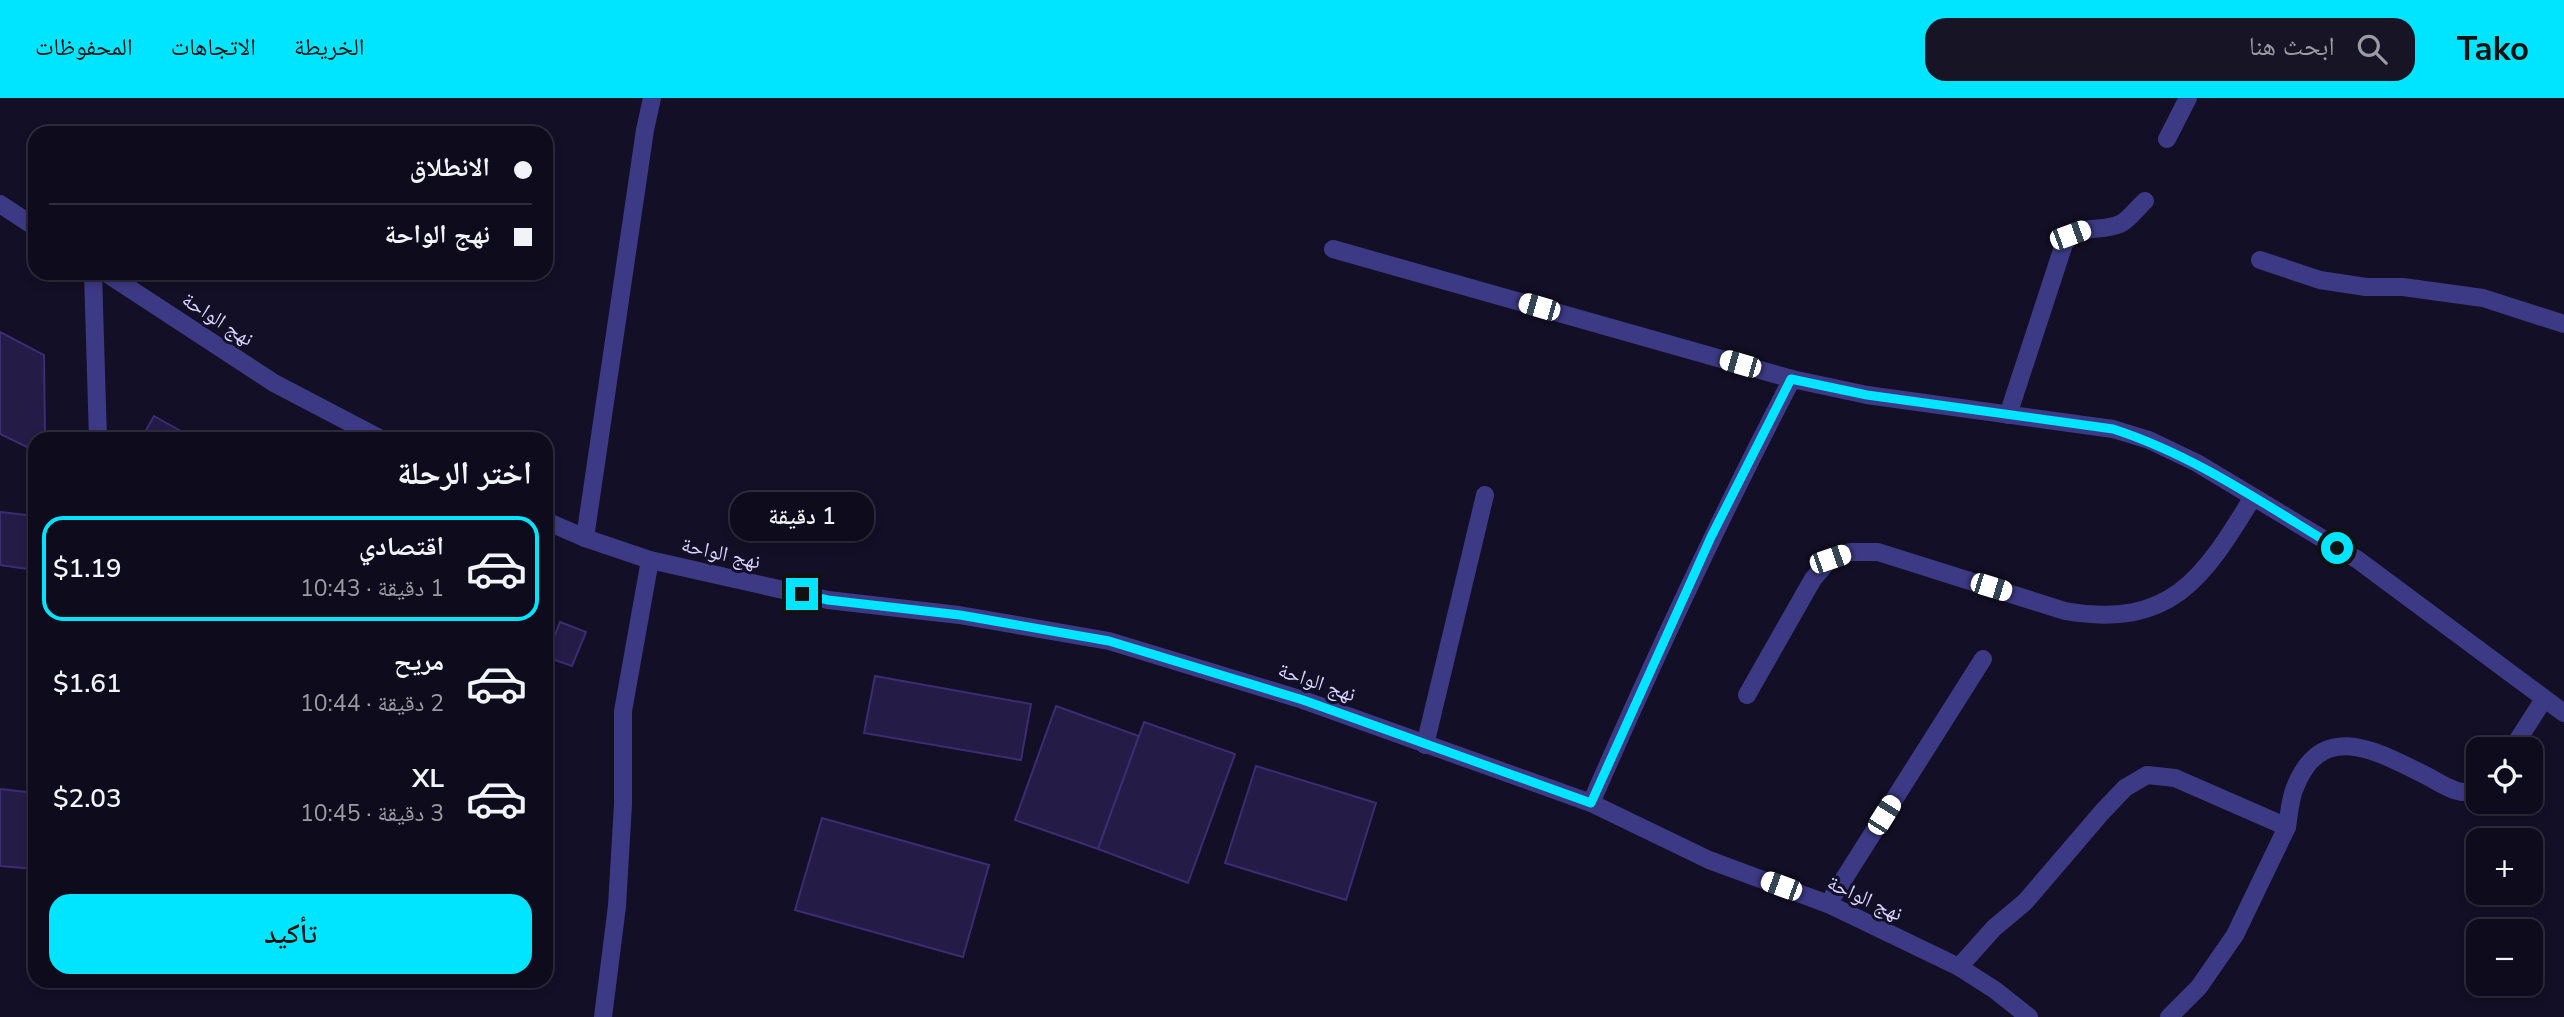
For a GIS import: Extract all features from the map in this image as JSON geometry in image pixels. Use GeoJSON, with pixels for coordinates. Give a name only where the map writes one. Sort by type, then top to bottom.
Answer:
{"type":"FeatureCollection","features":[{"type":"Feature","properties":{"kind":"street"},"geometry":{"type":"LineString","coordinates":[[584,538],[652,98]]}},
{"type":"Feature","properties":{"kind":"street"},"geometry":{"type":"LineString","coordinates":[[2167,139],[2188,98]]}},
{"type":"Feature","properties":{"kind":"street"},"geometry":{"type":"LineString","coordinates":[[2008,415],[2064,244],[2070,235],[2087,229],[2122,224],[2145,201]]}},
{"type":"Feature","properties":{"kind":"street"},"geometry":{"type":"LineString","coordinates":[[0,204],[28,222]]}},
{"type":"Feature","properties":{"kind":"street"},"geometry":{"type":"LineString","coordinates":[[1332,249],[1791,379],[1867,395],[2113,429],[2149,440],[2197,463],[2358,560],[2564,713]]}},
{"type":"Feature","properties":{"kind":"street"},"geometry":{"type":"LineString","coordinates":[[2260,260],[2319,280],[2366,287],[2403,287],[2483,298],[2564,324]]}},
{"type":"Feature","properties":{"kind":"street"},"geometry":{"type":"LineString","coordinates":[[93,280],[98,432]]}},
{"type":"Feature","properties":{"kind":"street","name":"نهج الواحة"},"geometry":{"type":"LineString","coordinates":[[117,280],[274,383],[368,432]]}},
{"type":"Feature","properties":{"kind":"street"},"geometry":{"type":"LineString","coordinates":[[1591,803],[1711,537],[1791,379]]}},
{"type":"Feature","properties":{"kind":"street"},"geometry":{"type":"LineString","coordinates":[[1425,744],[1485,495]]}},
{"type":"Feature","properties":{"kind":"street"},"geometry":{"type":"LineString","coordinates":[[1746,695],[1813,579],[1830,559],[1850,552],[1878,552],[2065,611],[2094,615],[2126,613],[2160,604],[2188,586],[2218,554],[2253,497]]}},
{"type":"Feature","properties":{"kind":"street","name":"نهج الواحة"},"geometry":{"type":"LineString","coordinates":[[553,524],[650,561],[828,600],[960,615],[1109,641],[1303,700],[1591,803],[1709,860],[1828,904],[1959,967],[1995,990],[2029,1017]]}},
{"type":"Feature","properties":{"kind":"street"},"geometry":{"type":"LineString","coordinates":[[603,1017],[617,906],[624,804],[623,711],[650,561]]}},
{"type":"Feature","properties":{"kind":"street"},"geometry":{"type":"LineString","coordinates":[[1828,904],[1983,659]]}},
{"type":"Feature","properties":{"kind":"street"},"geometry":{"type":"LineString","coordinates":[[2520,737],[2544,699]]}},
{"type":"Feature","properties":{"kind":"street"},"geometry":{"type":"LineString","coordinates":[[2169,1017],[2199,987],[2235,935],[2287,827],[2293,792],[2304,769],[2315,755],[2331,746],[2364,749],[2460,792],[2466,791]]}},
{"type":"Feature","properties":{"kind":"street"},"geometry":{"type":"LineString","coordinates":[[1959,967],[1994,928],[2025,902],[2110,803],[2125,788],[2147,775],[2175,778],[2287,827]]}},
{"type":"Feature","properties":{"kind":"building"},"geometry":{"type":"Polygon","coordinates":[[[0,332],[44,355],[45,432],[28,432],[28,448],[0,434],[0,332]]]}},
{"type":"Feature","properties":{"kind":"building"},"geometry":{"type":"Polygon","coordinates":[[[154,416],[183,432],[145,432],[154,416]]]}},
{"type":"Feature","properties":{"kind":"building"},"geometry":{"type":"Polygon","coordinates":[[[0,512],[28,515],[28,569],[0,565],[0,512]]]}},
{"type":"Feature","properties":{"kind":"building"},"geometry":{"type":"Polygon","coordinates":[[[560,622],[586,632],[572,666],[553,659],[553,640],[560,622]]]}},
{"type":"Feature","properties":{"kind":"building"},"geometry":{"type":"Polygon","coordinates":[[[875,676],[1031,704],[1021,760],[864,733],[875,676]]]}},
{"type":"Feature","properties":{"kind":"building"},"geometry":{"type":"Polygon","coordinates":[[[1056,706],[1139,736],[1098,849],[1015,820],[1056,706]]]}},
{"type":"Feature","properties":{"kind":"building"},"geometry":{"type":"Polygon","coordinates":[[[1144,722],[1235,754],[1188,883],[1098,849],[1144,722]]]}},
{"type":"Feature","properties":{"kind":"building"},"geometry":{"type":"Polygon","coordinates":[[[1256,766],[1376,803],[1346,900],[1225,863],[1256,766]]]}},
{"type":"Feature","properties":{"kind":"building"},"geometry":{"type":"Polygon","coordinates":[[[0,789],[28,792],[28,868],[0,866],[0,789]]]}},
{"type":"Feature","properties":{"kind":"building"},"geometry":{"type":"Polygon","coordinates":[[[822,818],[989,865],[963,957],[795,910],[822,818]]]}},
{"type":"Feature","properties":{"kind":"route"},"geometry":{"type":"LineString","coordinates":[[802,594],[828,600],[960,615],[1109,641],[1303,700],[1591,803],[1711,537],[1791,379],[1867,395],[2113,429],[2149,440],[2197,463],[2337,548]]}}]}
